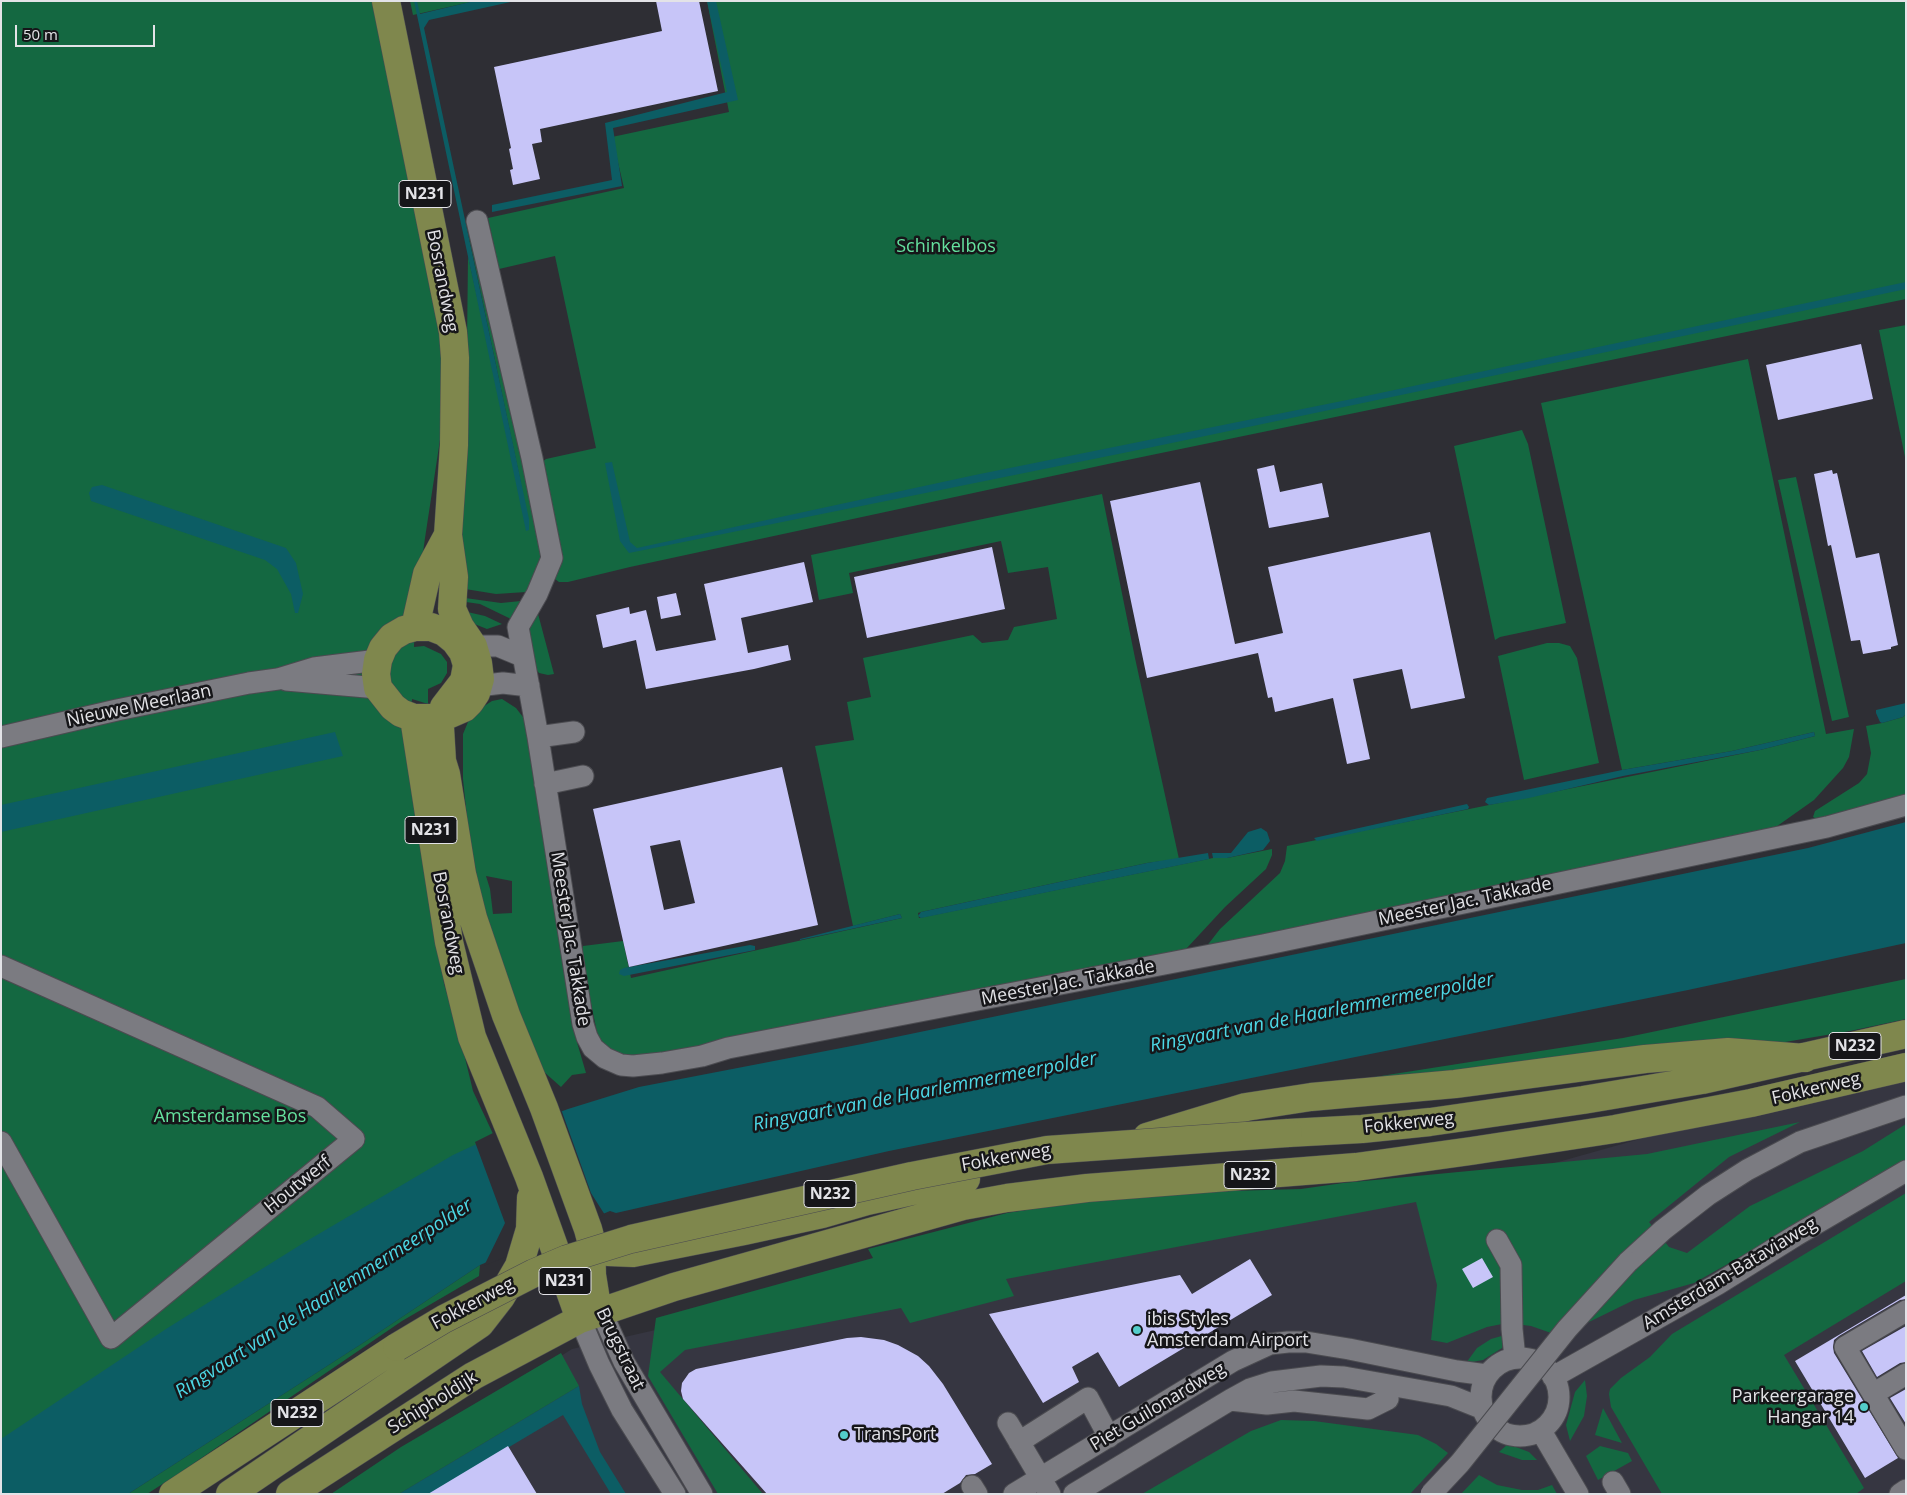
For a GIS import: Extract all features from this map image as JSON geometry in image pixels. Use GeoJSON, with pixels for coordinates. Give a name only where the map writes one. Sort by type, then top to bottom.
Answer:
{"type":"FeatureCollection","features":[{"type":"Feature","properties":{"kind":"main road","name":"Bosrandweg"},"geometry":{"type":"LineString","coordinates":[[386,1],[453,332],[456,358],[454,445],[448,535],[454,577],[452,609],[464,640]]}},
{"type":"Feature","properties":{"kind":"main road","name":"Bosrandweg"},"geometry":{"type":"LineString","coordinates":[[415,627],[427,574],[448,535]]}},
{"type":"Feature","properties":{"kind":"main road"},"geometry":{"type":"LineString","coordinates":[[464,640],[455,641],[444,632],[431,628],[415,627],[404,630],[392,637],[383,648],[378,660],[376,674],[378,688],[393,707],[401,713],[414,718],[449,715],[470,702],[478,686]]}},
{"type":"Feature","properties":{"kind":"main road","name":"N231"},"geometry":{"type":"LineString","coordinates":[[464,640],[478,663],[480,679],[478,686]]}},
{"type":"Feature","properties":{"kind":"main road","name":"N231"},"geometry":{"type":"LineString","coordinates":[[449,715],[444,707],[464,681],[467,665],[464,640]]}},
{"type":"Feature","properties":{"kind":"main road","name":"Bosrandweg"},"geometry":{"type":"LineString","coordinates":[[449,715],[440,727],[442,761],[446,774],[462,874],[473,918],[506,1015],[544,1108]]}},
{"type":"Feature","properties":{"kind":"main road","name":"Bosrandweg"},"geometry":{"type":"LineString","coordinates":[[414,718],[449,942],[472,1036],[507,1122]]}},
{"type":"Feature","properties":{"kind":"main road","name":"Fokkerweg"},"geometry":{"type":"LineString","coordinates":[[173,1494],[397,1347],[452,1314],[534,1272],[567,1259],[631,1239],[912,1176],[1047,1150],[1362,1128],[1511,1112],[1702,1080],[1906,1034]]}},
{"type":"Feature","properties":{"kind":"main road","name":"N232"},"geometry":{"type":"LineString","coordinates":[[589,1234],[597,1247],[608,1252],[633,1253],[822,1214],[867,1201],[1056,1160],[1136,1141],[1246,1107],[1276,1101],[1350,1092],[1455,1084],[1645,1059],[1728,1052],[1805,1058]]}},
{"type":"Feature","properties":{"kind":"main road","name":"Fokkerweg"},"geometry":{"type":"LineString","coordinates":[[592,1307],[674,1287],[962,1206],[989,1201],[1087,1188],[1356,1167],[1471,1151],[1742,1105],[1906,1067]]}},
{"type":"Feature","properties":{"kind":"main road","name":"Brugstraat"},"geometry":{"type":"LineString","coordinates":[[507,1122],[553,1242],[570,1296],[592,1307],[589,1234],[544,1108]]}},
{"type":"Feature","properties":{"kind":"main road","name":"N232"},"geometry":{"type":"LineString","coordinates":[[230,1494],[480,1324],[513,1278],[524,1252],[532,1216],[528,1177]]}},
{"type":"Feature","properties":{"kind":"main road","name":"N232"},"geometry":{"type":"LineString","coordinates":[[592,1307],[611,1267],[633,1253]]}},
{"type":"Feature","properties":{"kind":"main road","name":"Schipholdijk"},"geometry":{"type":"LineString","coordinates":[[290,1494],[473,1376],[592,1307]]}},
{"type":"Feature","properties":{"kind":"street"},"geometry":{"type":"LineString","coordinates":[[477,221],[532,458],[552,558],[538,594],[518,627],[522,656]]}},
{"type":"Feature","properties":{"kind":"street"},"geometry":{"type":"LineString","coordinates":[[464,640],[498,646],[522,656]]}},
{"type":"Feature","properties":{"kind":"street","name":"Meester Jac. Takkade"},"geometry":{"type":"LineString","coordinates":[[522,656],[538,737],[583,1024],[593,1048],[605,1058],[633,1066],[662,1064],[702,1056],[728,1048],[1263,945],[1827,827],[1906,805]]}},
{"type":"Feature","properties":{"kind":"street","name":"Nieuwe Meerlaan"},"geometry":{"type":"LineString","coordinates":[[1,737],[126,708],[249,683],[278,679],[314,668],[378,660]]}},
{"type":"Feature","properties":{"kind":"street","name":"Nieuwe Meerlaan"},"geometry":{"type":"LineString","coordinates":[[278,679],[378,688]]}},
{"type":"Feature","properties":{"kind":"street"},"geometry":{"type":"LineString","coordinates":[[478,686],[503,683],[529,686]]}},
{"type":"Feature","properties":{"kind":"street"},"geometry":{"type":"LineString","coordinates":[[538,737],[574,732]]}},
{"type":"Feature","properties":{"kind":"street"},"geometry":{"type":"LineString","coordinates":[[545,784],[583,776]]}},
{"type":"Feature","properties":{"kind":"street","name":"Houtwerf"},"geometry":{"type":"LineString","coordinates":[[1,966],[317,1107],[354,1139],[111,1338],[1,1142]]}},
{"type":"Feature","properties":{"kind":"street"},"geometry":{"type":"LineString","coordinates":[[1431,1494],[1460,1463],[1527,1382],[1567,1329],[1628,1262],[1663,1230],[1701,1201],[1747,1170],[1800,1142],[1906,1106]]}},
{"type":"Feature","properties":{"kind":"street","name":"Amsterdam-Bataviaweg"},"geometry":{"type":"LineString","coordinates":[[1553,1377],[1718,1284],[1803,1231],[1906,1171]]}},
{"type":"Feature","properties":{"kind":"street"},"geometry":{"type":"LineString","coordinates":[[1497,1240],[1511,1265],[1512,1329],[1516,1358]]}},
{"type":"Feature","properties":{"kind":"street","name":"Brugstraat"},"geometry":{"type":"LineString","coordinates":[[592,1307],[599,1364],[622,1410],[675,1494]]}},
{"type":"Feature","properties":{"kind":"street","name":"Brugstraat"},"geometry":{"type":"LineString","coordinates":[[592,1307],[702,1494]]}},
{"type":"Feature","properties":{"kind":"street"},"geometry":{"type":"LineString","coordinates":[[1903,1436],[1873,1394],[1845,1347],[1906,1311]]}},
{"type":"Feature","properties":{"kind":"street","name":"Piet Guilonardweg"},"geometry":{"type":"LineString","coordinates":[[1014,1494],[1045,1486],[1109,1437],[1233,1361],[1270,1344],[1306,1342],[1487,1375]]}},
{"type":"Feature","properties":{"kind":"street"},"geometry":{"type":"LineString","coordinates":[[1516,1358],[1530,1359],[1544,1366],[1553,1377],[1559,1391],[1558,1406],[1552,1420],[1541,1431],[1528,1436],[1513,1436],[1499,1431],[1488,1422],[1481,1408],[1480,1391],[1487,1375],[1494,1367],[1504,1361],[1516,1358]]}},
{"type":"Feature","properties":{"kind":"street"},"geometry":{"type":"LineString","coordinates":[[1873,1394],[1906,1374]]}},
{"type":"Feature","properties":{"kind":"street","name":"Piet Guilonardweg"},"geometry":{"type":"LineString","coordinates":[[1074,1494],[1230,1400],[1250,1389],[1272,1382],[1321,1376],[1344,1377],[1451,1396],[1481,1408]]}},
{"type":"Feature","properties":{"kind":"street","name":"Piet Guilonardweg"},"geometry":{"type":"LineString","coordinates":[[1298,1379],[1342,1392],[1388,1399]]}},
{"type":"Feature","properties":{"kind":"street","name":"Piet Guilonardweg"},"geometry":{"type":"LineString","coordinates":[[1230,1400],[1267,1404],[1294,1401],[1368,1409],[1409,1389]]}},
{"type":"Feature","properties":{"kind":"street"},"geometry":{"type":"LineString","coordinates":[[1019,1442],[1088,1398],[1109,1437]]}},
{"type":"Feature","properties":{"kind":"street"},"geometry":{"type":"LineString","coordinates":[[1008,1423],[1045,1486]]}},
{"type":"Feature","properties":{"kind":"street"},"geometry":{"type":"LineString","coordinates":[[1541,1431],[1578,1494]]}},
{"type":"Feature","properties":{"kind":"street"},"geometry":{"type":"LineString","coordinates":[[1900,1494],[1906,1490]]}},
{"type":"Feature","properties":{"kind":"shaded area"},"geometry":{"type":"Polygon","coordinates":[[[1906,1064],[1906,1494],[342,1494],[572,1349],[919,1270],[1498,1179],[1906,1064]]]}},
{"type":"Feature","properties":{"kind":"green space","name":"Amsterdamse Bos"},"geometry":{"type":"Polygon","coordinates":[[[1,1],[375,1],[453,355],[415,611],[414,647],[424,646],[441,654],[447,662],[447,673],[441,683],[428,689],[428,704],[412,699],[411,726],[444,984],[460,1037],[473,1091],[494,1136],[65,1494],[1,1494],[1,1]]]}},
{"type":"Feature","properties":{"kind":"green space"},"geometry":{"type":"Polygon","coordinates":[[[410,1],[475,1],[413,15],[410,1]]]}},
{"type":"Feature","properties":{"kind":"green space","name":"Schinkelbos"},"geometry":{"type":"Polygon","coordinates":[[[707,1],[1906,1],[1906,299],[1108,464],[568,582],[559,582],[555,579],[542,462],[546,459],[596,448],[555,256],[499,269],[488,218],[624,188],[612,137],[729,112],[707,1]]]}},
{"type":"Feature","properties":{"kind":"green space"},"geometry":{"type":"Polygon","coordinates":[[[473,220],[541,543],[541,561],[526,592],[496,594],[459,588],[466,434],[468,256],[529,530],[466,223],[473,220]]]}},
{"type":"Feature","properties":{"kind":"green space"},"geometry":{"type":"Polygon","coordinates":[[[1906,325],[1906,462],[1879,330],[1906,325]]]}},
{"type":"Feature","properties":{"kind":"green space"},"geometry":{"type":"Polygon","coordinates":[[[1748,359],[1826,734],[1854,729],[1849,757],[1843,768],[1814,800],[1773,829],[1206,947],[1220,929],[1280,873],[1285,861],[1287,846],[1760,750],[1815,736],[1814,732],[1732,751],[1622,770],[1541,403],[1748,359]]]}},
{"type":"Feature","properties":{"kind":"green space"},"geometry":{"type":"Polygon","coordinates":[[[1522,430],[1528,444],[1566,623],[1500,637],[1495,640],[1454,446],[1522,430]]]}},
{"type":"Feature","properties":{"kind":"green space"},"geometry":{"type":"Polygon","coordinates":[[[1796,477],[1849,717],[1832,721],[1778,480],[1796,477]]]}},
{"type":"Feature","properties":{"kind":"green space"},"geometry":{"type":"Polygon","coordinates":[[[1102,494],[1135,658],[1179,859],[1147,863],[921,912],[918,913],[919,918],[1213,858],[1227,858],[1272,849],[1272,855],[1266,869],[1225,907],[1186,949],[650,1059],[615,1053],[599,1042],[581,955],[583,946],[623,941],[631,978],[902,918],[900,914],[853,926],[815,746],[854,740],[847,702],[871,697],[863,658],[973,635],[982,643],[1008,640],[1014,627],[1057,619],[1048,567],[1008,573],[1001,541],[849,573],[853,593],[819,600],[811,555],[1102,494]]]}},
{"type":"Feature","properties":{"kind":"green space"},"geometry":{"type":"Polygon","coordinates":[[[458,597],[501,603],[521,601],[511,619],[480,604],[459,601],[458,597]]]}},
{"type":"Feature","properties":{"kind":"green space"},"geometry":{"type":"Polygon","coordinates":[[[537,610],[554,674],[539,673],[534,667],[525,631],[537,610]]]}},
{"type":"Feature","properties":{"kind":"green space"},"geometry":{"type":"Polygon","coordinates":[[[463,611],[485,616],[502,624],[487,629],[472,623],[463,611]]]}},
{"type":"Feature","properties":{"kind":"green space"},"geometry":{"type":"Polygon","coordinates":[[[1547,643],[1559,643],[1570,646],[1577,658],[1599,763],[1524,780],[1498,656],[1547,643]]]}},
{"type":"Feature","properties":{"kind":"green space"},"geometry":{"type":"Polygon","coordinates":[[[502,699],[516,708],[526,721],[555,862],[574,1032],[586,1073],[572,1075],[561,1087],[543,1071],[501,966],[481,899],[468,828],[463,779],[463,734],[468,722],[478,710],[492,701],[502,699]],[[486,876],[490,889],[493,914],[512,913],[512,881],[486,876]]]}},
{"type":"Feature","properties":{"kind":"green space"},"geometry":{"type":"Polygon","coordinates":[[[1906,714],[1906,796],[1818,820],[1813,817],[1815,811],[1859,783],[1867,774],[1871,753],[1866,726],[1903,717],[1906,714]]]}},
{"type":"Feature","properties":{"kind":"green space"},"geometry":{"type":"Polygon","coordinates":[[[1906,979],[1906,1019],[1850,1031],[1785,1042],[1628,1051],[1410,1083],[1349,1081],[1623,1038],[1906,979]]]}},
{"type":"Feature","properties":{"kind":"green space"},"geometry":{"type":"Polygon","coordinates":[[[1800,1122],[1729,1157],[1649,1222],[1669,1247],[1687,1253],[1750,1206],[1863,1151],[1906,1124],[1906,1163],[1694,1283],[1634,1300],[1589,1322],[1554,1334],[1531,1326],[1507,1323],[1487,1327],[1447,1343],[1431,1340],[1437,1285],[1416,1202],[1006,1279],[1014,1296],[910,1323],[901,1308],[685,1350],[660,1372],[763,1494],[718,1494],[648,1376],[656,1318],[873,1258],[868,1249],[1007,1213],[1122,1198],[1194,1192],[1301,1189],[1343,1183],[1647,1154],[1800,1122]]]}},
{"type":"Feature","properties":{"kind":"green space"},"geometry":{"type":"Polygon","coordinates":[[[1906,1193],[1906,1281],[1784,1355],[1864,1488],[1856,1494],[1662,1494],[1611,1407],[1610,1389],[1621,1378],[1650,1357],[1672,1334],[1906,1193]]]}},
{"type":"Feature","properties":{"kind":"green space"},"geometry":{"type":"Polygon","coordinates":[[[480,1265],[479,1276],[402,1321],[178,1474],[147,1494],[128,1494],[366,1341],[480,1265]]]}},
{"type":"Feature","properties":{"kind":"green space"},"geometry":{"type":"Polygon","coordinates":[[[1505,1335],[1502,1348],[1483,1360],[1466,1363],[1477,1348],[1491,1339],[1505,1335]]]}},
{"type":"Feature","properties":{"kind":"green space"},"geometry":{"type":"Polygon","coordinates":[[[561,1353],[579,1386],[399,1494],[331,1494],[401,1447],[561,1353]]]}},
{"type":"Feature","properties":{"kind":"green space"},"geometry":{"type":"Polygon","coordinates":[[[1585,1380],[1587,1396],[1584,1416],[1570,1441],[1566,1425],[1575,1392],[1585,1380]]]}},
{"type":"Feature","properties":{"kind":"green space"},"geometry":{"type":"Polygon","coordinates":[[[1603,1408],[1622,1443],[1595,1435],[1603,1408]]]}},
{"type":"Feature","properties":{"kind":"green space"},"geometry":{"type":"Polygon","coordinates":[[[1281,1420],[1314,1421],[1418,1435],[1436,1444],[1448,1453],[1410,1494],[1142,1494],[1251,1431],[1281,1420]]]}},
{"type":"Feature","properties":{"kind":"green space"},"geometry":{"type":"Polygon","coordinates":[[[1508,1444],[1529,1452],[1537,1460],[1522,1460],[1499,1452],[1508,1444]]]}},
{"type":"Feature","properties":{"kind":"green space"},"geometry":{"type":"Polygon","coordinates":[[[1600,1446],[1628,1453],[1632,1461],[1598,1480],[1586,1456],[1600,1446]]]}},
{"type":"Feature","properties":{"kind":"green space"},"geometry":{"type":"Polygon","coordinates":[[[1479,1475],[1497,1485],[1522,1490],[1538,1490],[1552,1485],[1557,1494],[1461,1494],[1479,1475]]]}},
{"type":"Feature","properties":{"kind":"water"},"geometry":{"type":"Polygon","coordinates":[[[414,1],[417,1],[420,14],[474,1],[515,1],[429,20],[424,28],[529,519],[529,530],[526,531],[414,1]]]}},
{"type":"Feature","properties":{"kind":"water"},"geometry":{"type":"Polygon","coordinates":[[[707,1],[716,1],[738,100],[613,128],[622,186],[492,212],[492,205],[612,180],[605,123],[727,92],[707,1]]]}},
{"type":"Feature","properties":{"kind":"water"},"geometry":{"type":"Polygon","coordinates":[[[1906,282],[1906,289],[1831,305],[1143,449],[629,553],[620,541],[605,463],[612,462],[630,542],[637,548],[975,475],[1347,400],[1906,282]]]}},
{"type":"Feature","properties":{"kind":"water"},"geometry":{"type":"Polygon","coordinates":[[[102,485],[286,548],[296,563],[303,594],[298,613],[295,613],[291,594],[277,569],[265,560],[91,501],[89,493],[92,487],[102,485]]]}},
{"type":"Feature","properties":{"kind":"water"},"geometry":{"type":"Polygon","coordinates":[[[1906,703],[1906,714],[1903,717],[1880,722],[1876,710],[1906,703]]]}},
{"type":"Feature","properties":{"kind":"water"},"geometry":{"type":"Polygon","coordinates":[[[335,732],[343,756],[1,832],[1,805],[335,732]]]}},
{"type":"Feature","properties":{"kind":"water"},"geometry":{"type":"Polygon","coordinates":[[[1814,732],[1815,736],[1760,750],[1623,776],[1529,798],[1489,805],[1485,802],[1487,798],[1622,770],[1732,751],[1814,732]]]}},
{"type":"Feature","properties":{"kind":"water"},"geometry":{"type":"Polygon","coordinates":[[[1467,804],[1468,809],[1317,841],[1314,838],[1467,804]]]}},
{"type":"Feature","properties":{"kind":"water","name":"Ringvaart van de Haarlemmermeerpolder"},"geometry":{"type":"Polygon","coordinates":[[[1906,822],[1906,943],[1688,990],[889,1151],[616,1213],[610,1211],[480,1265],[366,1341],[128,1494],[1,1494],[1,1439],[166,1329],[305,1242],[453,1155],[494,1136],[568,1109],[639,1087],[862,1044],[1808,848],[1906,822]]]}},
{"type":"Feature","properties":{"kind":"water"},"geometry":{"type":"Polygon","coordinates":[[[1261,828],[1267,832],[1270,841],[1263,850],[1227,858],[1213,858],[1212,853],[1231,853],[1248,832],[1261,828]]]}},
{"type":"Feature","properties":{"kind":"water"},"geometry":{"type":"Polygon","coordinates":[[[1208,853],[1209,859],[921,918],[918,916],[921,912],[1147,863],[1208,853]]]}},
{"type":"Feature","properties":{"kind":"water"},"geometry":{"type":"Polygon","coordinates":[[[900,914],[902,918],[800,940],[800,939],[900,914]]]}},
{"type":"Feature","properties":{"kind":"water"},"geometry":{"type":"Polygon","coordinates":[[[750,945],[755,946],[755,950],[624,976],[619,974],[620,970],[624,968],[750,945]]]}},
{"type":"Feature","properties":{"kind":"water"},"geometry":{"type":"Polygon","coordinates":[[[579,1386],[582,1404],[600,1452],[626,1494],[611,1494],[563,1415],[430,1494],[399,1494],[579,1386]]]}},
{"type":"Feature","properties":{"kind":"pier"},"geometry":{"type":"Polygon","coordinates":[[[561,1109],[591,1193],[605,1215],[484,1266],[505,1223],[475,1142],[493,1133],[561,1109]]]}},
{"type":"Feature","properties":{"kind":"building"},"geometry":{"type":"Polygon","coordinates":[[[656,1],[699,1],[718,91],[540,129],[542,142],[532,144],[540,179],[513,185],[510,170],[513,169],[509,149],[511,148],[494,67],[662,31],[656,1]]]}},
{"type":"Feature","properties":{"kind":"building"},"geometry":{"type":"Polygon","coordinates":[[[1861,344],[1873,399],[1778,420],[1766,365],[1861,344]]]}},
{"type":"Feature","properties":{"kind":"building"},"geometry":{"type":"Polygon","coordinates":[[[1274,465],[1280,492],[1322,483],[1329,517],[1269,528],[1257,469],[1274,465]]]}},
{"type":"Feature","properties":{"kind":"building"},"geometry":{"type":"Polygon","coordinates":[[[1832,470],[1833,474],[1837,473],[1856,558],[1879,553],[1898,645],[1891,647],[1891,649],[1863,654],[1860,640],[1851,641],[1831,545],[1828,546],[1814,474],[1832,470]]]}},
{"type":"Feature","properties":{"kind":"building"},"geometry":{"type":"Polygon","coordinates":[[[1200,482],[1235,644],[1283,633],[1268,567],[1430,532],[1465,698],[1411,709],[1402,669],[1353,679],[1370,759],[1347,764],[1333,698],[1275,712],[1272,697],[1268,698],[1258,653],[1147,678],[1110,501],[1200,482]]]}},
{"type":"Feature","properties":{"kind":"building"},"geometry":{"type":"Polygon","coordinates":[[[992,547],[1005,609],[867,638],[854,577],[992,547]]]}},
{"type":"Feature","properties":{"kind":"building"},"geometry":{"type":"Polygon","coordinates":[[[804,562],[813,602],[741,618],[748,653],[788,645],[791,660],[754,669],[646,689],[636,640],[603,648],[596,615],[629,607],[630,614],[646,610],[656,651],[716,640],[704,584],[804,562]]]}},
{"type":"Feature","properties":{"kind":"building"},"geometry":{"type":"Polygon","coordinates":[[[676,593],[681,615],[661,619],[657,597],[676,593]]]}},
{"type":"Feature","properties":{"kind":"building"},"geometry":{"type":"Polygon","coordinates":[[[782,767],[818,925],[629,967],[593,809],[782,767]],[[680,840],[650,846],[664,910],[695,903],[680,840]]]}},
{"type":"Feature","properties":{"kind":"building"},"geometry":{"type":"Polygon","coordinates":[[[1482,1258],[1493,1277],[1473,1288],[1462,1269],[1482,1258]]]}},
{"type":"Feature","properties":{"kind":"building"},"geometry":{"type":"Polygon","coordinates":[[[1250,1259],[1272,1295],[1119,1387],[1098,1352],[1072,1367],[1079,1382],[1043,1403],[989,1314],[1180,1275],[1192,1294],[1250,1259]]]}},
{"type":"Feature","properties":{"kind":"building"},"geometry":{"type":"Polygon","coordinates":[[[1906,1295],[1906,1299],[1900,1300],[1834,1340],[1834,1353],[1898,1458],[1865,1478],[1795,1361],[1906,1295]]]}},
{"type":"Feature","properties":{"kind":"building"},"geometry":{"type":"Polygon","coordinates":[[[1906,1326],[1906,1362],[1900,1363],[1877,1377],[1862,1351],[1906,1326]]]}},
{"type":"Feature","properties":{"kind":"building","name":"TransPort"},"geometry":{"type":"Polygon","coordinates":[[[861,1337],[884,1340],[898,1345],[918,1356],[929,1366],[943,1384],[992,1464],[975,1474],[966,1475],[960,1483],[942,1494],[767,1494],[683,1399],[682,1383],[689,1373],[696,1369],[847,1338],[861,1337]]]}},
{"type":"Feature","properties":{"kind":"building"},"geometry":{"type":"Polygon","coordinates":[[[1906,1389],[1906,1424],[1890,1398],[1906,1389]]]}},
{"type":"Feature","properties":{"kind":"building"},"geometry":{"type":"Polygon","coordinates":[[[508,1446],[537,1494],[428,1494],[508,1446]]]}},
{"type":"Feature","properties":{"kind":"place","name":"ibis Styles Amsterdam Airport"},"geometry":{"type":"Point","coordinates":[1137,1330]}},
{"type":"Feature","properties":{"kind":"place","name":"Parkeergarage Hangar 14"},"geometry":{"type":"Point","coordinates":[1864,1407]}},
{"type":"Feature","properties":{"kind":"place","name":"TransPort"},"geometry":{"type":"Point","coordinates":[844,1435]}}]}
